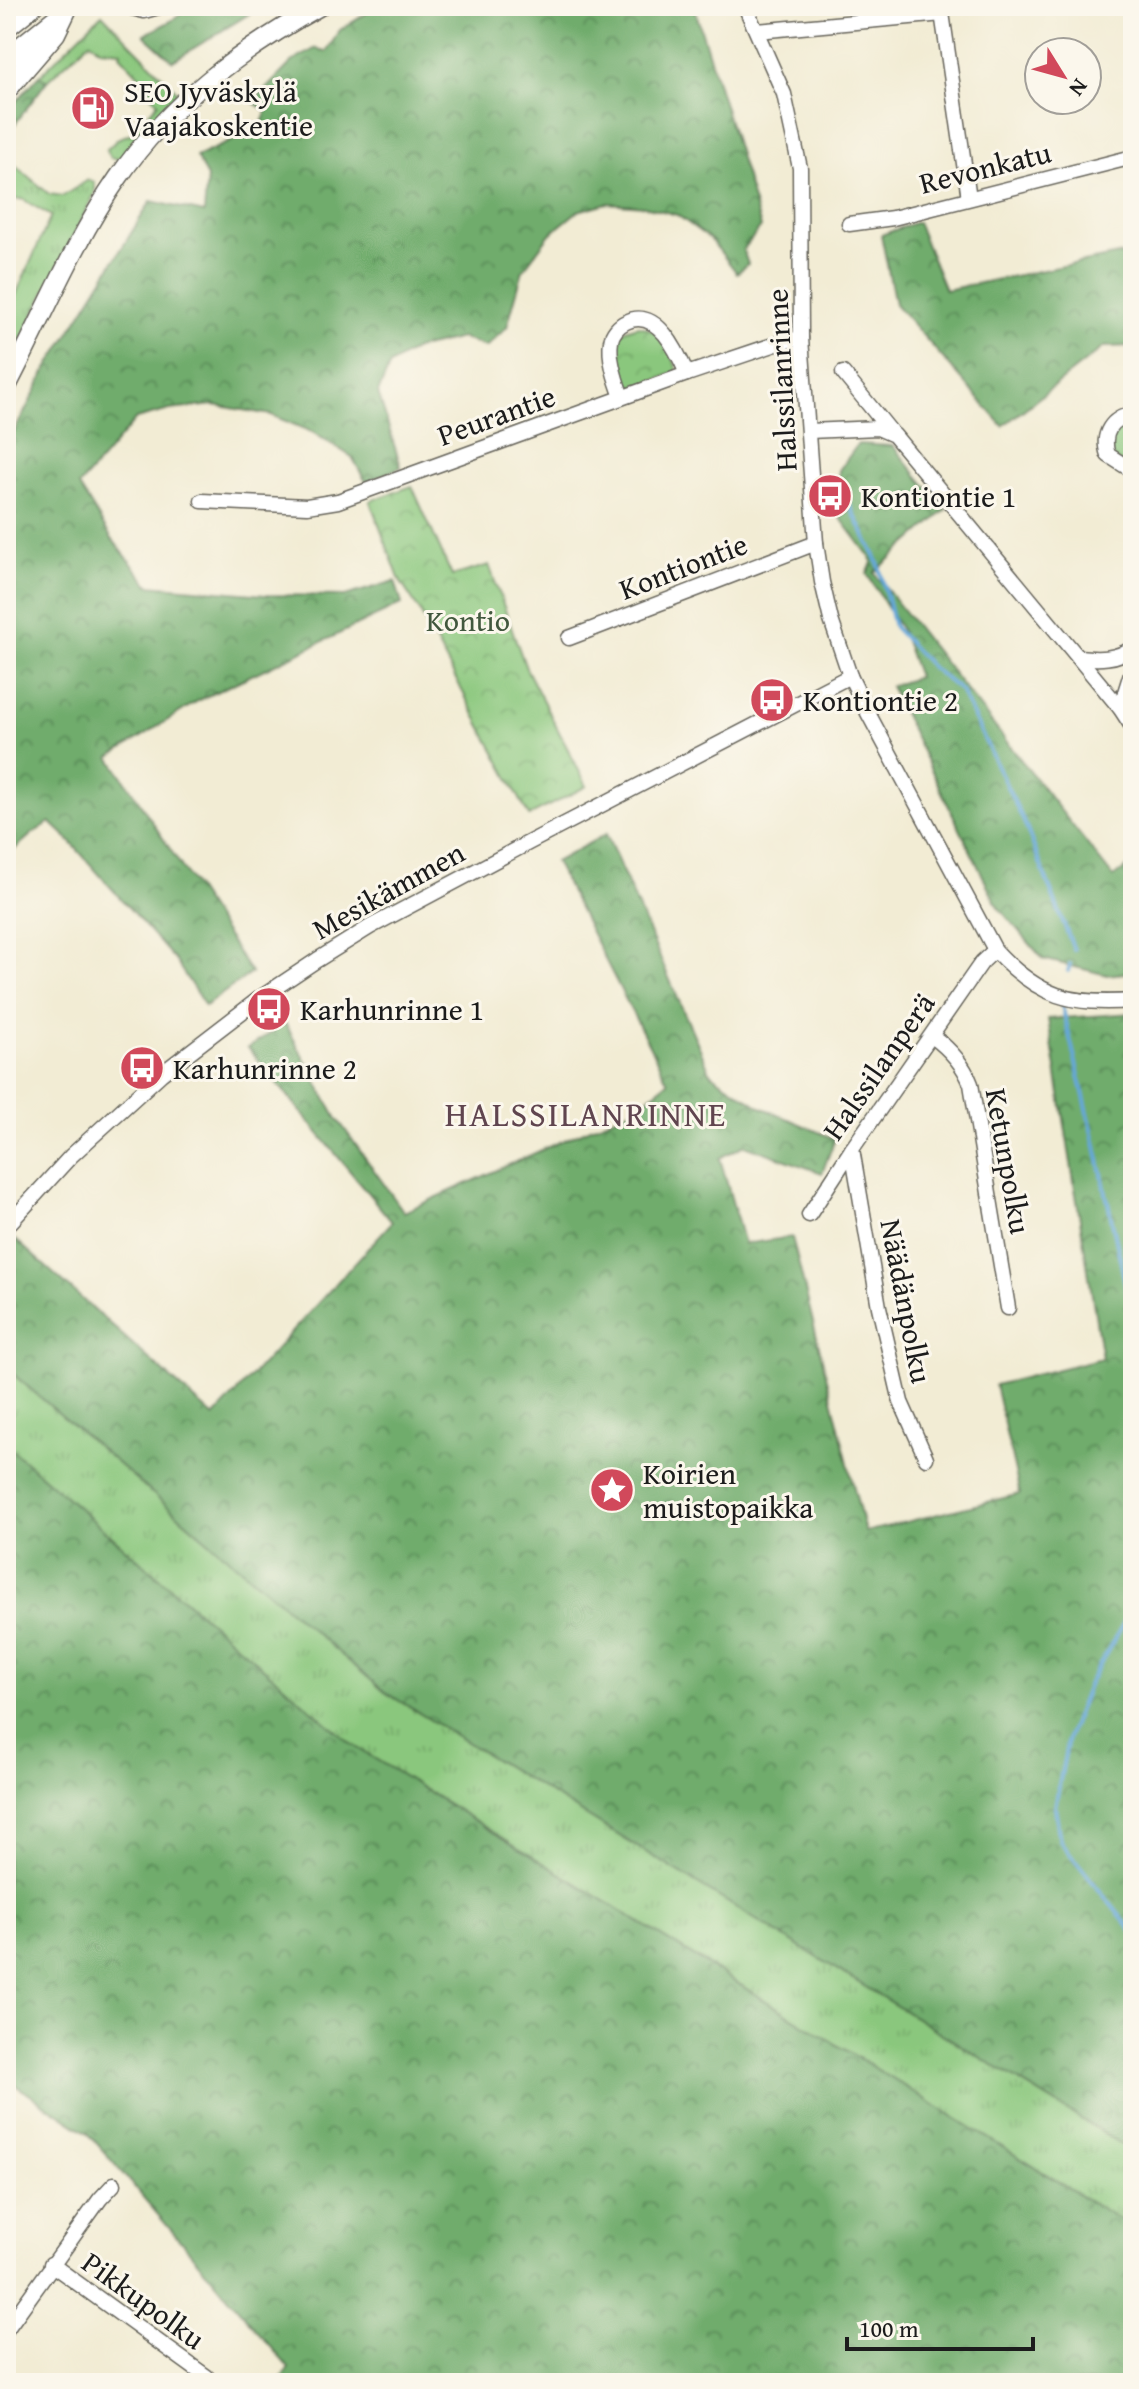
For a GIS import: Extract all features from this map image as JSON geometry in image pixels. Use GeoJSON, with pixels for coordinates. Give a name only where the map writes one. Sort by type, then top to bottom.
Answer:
{"type":"FeatureCollection","features":[{"type":"Feature","properties":{"kind":"highway"},"geometry":{"type":"LineString","coordinates":[[6,27],[32,6]]}},
{"type":"Feature","properties":{"kind":"highway"},"geometry":{"type":"LineString","coordinates":[[6,59],[69,8]]}},
{"type":"Feature","properties":{"kind":"highway"},"geometry":{"type":"LineString","coordinates":[[6,90],[55,33],[69,8]]}},
{"type":"Feature","properties":{"kind":"main road"},"geometry":{"type":"LineString","coordinates":[[6,388],[106,195],[146,141],[178,106],[214,75],[266,38],[320,6]]}},
{"type":"Feature","properties":{"kind":"street"},"geometry":{"type":"LineString","coordinates":[[124,6],[144,11],[162,6]]}},
{"type":"Feature","properties":{"kind":"street","name":"Halssilanrinne"},"geometry":{"type":"LineString","coordinates":[[745,6],[784,94],[800,168],[801,338],[816,543],[831,620],[850,676],[897,771],[995,950],[1013,969],[1037,986],[1059,995],[1091,1004],[1133,1001]]}},
{"type":"Feature","properties":{"kind":"street"},"geometry":{"type":"LineString","coordinates":[[757,31],[942,10],[969,198]]}},
{"type":"Feature","properties":{"kind":"street","name":"Revonkatu"},"geometry":{"type":"LineString","coordinates":[[849,224],[893,218],[1133,157]]}},
{"type":"Feature","properties":{"kind":"street"},"geometry":{"type":"LineString","coordinates":[[622,397],[610,343],[618,327],[628,320],[645,320],[655,324],[666,335],[687,374]]}},
{"type":"Feature","properties":{"kind":"street","name":"Peurantie"},"geometry":{"type":"LineString","coordinates":[[202,501],[307,506],[338,501],[687,374],[801,338]]}},
{"type":"Feature","properties":{"kind":"street"},"geometry":{"type":"LineString","coordinates":[[843,373],[1120,708],[1133,728]]}},
{"type":"Feature","properties":{"kind":"street"},"geometry":{"type":"LineString","coordinates":[[1133,414],[1114,421],[1104,443],[1108,455],[1133,471]]}},
{"type":"Feature","properties":{"kind":"street"},"geometry":{"type":"LineString","coordinates":[[809,431],[878,428],[894,435]]}},
{"type":"Feature","properties":{"kind":"street","name":"Kontiontie"},"geometry":{"type":"LineString","coordinates":[[569,638],[816,543]]}},
{"type":"Feature","properties":{"kind":"street"},"geometry":{"type":"LineString","coordinates":[[1078,657],[1100,659],[1127,653],[1133,647]]}},
{"type":"Feature","properties":{"kind":"street"},"geometry":{"type":"LineString","coordinates":[[1120,708],[1133,667]]}},
{"type":"Feature","properties":{"kind":"street","name":"Mesikämmen"},"geometry":{"type":"LineString","coordinates":[[6,1227],[71,1156],[161,1074],[308,965],[370,927],[850,676]]}},
{"type":"Feature","properties":{"kind":"street","name":"Halssilanperä"},"geometry":{"type":"LineString","coordinates":[[809,1215],[982,962],[995,950]]}},
{"type":"Feature","properties":{"kind":"street","name":"Ketunpolku"},"geometry":{"type":"LineString","coordinates":[[932,1036],[966,1069],[971,1084],[1008,1308]]}},
{"type":"Feature","properties":{"kind":"street","name":"Näädänpolku"},"geometry":{"type":"LineString","coordinates":[[852,1149],[879,1307],[901,1402],[926,1458]]}},
{"type":"Feature","properties":{"kind":"street"},"geometry":{"type":"LineString","coordinates":[[6,2330],[51,2264],[114,2184]]}},
{"type":"Feature","properties":{"kind":"street","name":"Pikkupolku"},"geometry":{"type":"LineString","coordinates":[[51,2264],[207,2377]]}},
{"type":"Feature","properties":{"kind":"green space"},"geometry":{"type":"Polygon","coordinates":[[[191,6],[262,6],[173,61],[144,35],[191,6]]]}},
{"type":"Feature","properties":{"kind":"green space"},"geometry":{"type":"Polygon","coordinates":[[[378,6],[694,6],[761,227],[743,250],[748,264],[737,273],[710,239],[677,215],[644,206],[607,203],[578,211],[550,234],[523,270],[507,327],[486,347],[461,338],[416,349],[390,365],[378,393],[401,467],[366,482],[352,457],[312,432],[271,415],[214,405],[170,410],[136,419],[79,486],[112,539],[149,585],[266,595],[345,596],[395,581],[402,604],[201,699],[110,757],[251,973],[205,1006],[175,960],[50,822],[6,857],[6,447],[47,369],[151,201],[204,213],[207,177],[196,157],[260,128],[267,111],[253,102],[292,62],[316,48],[326,52],[340,30],[378,6]]]}},
{"type":"Feature","properties":{"kind":"green space"},"geometry":{"type":"Polygon","coordinates":[[[102,14],[178,92],[122,159],[111,158],[106,150],[119,138],[131,134],[158,103],[148,91],[151,88],[120,55],[121,51],[100,49],[90,41],[47,81],[39,76],[102,14]]]}},
{"type":"Feature","properties":{"kind":"green space"},"geometry":{"type":"Polygon","coordinates":[[[39,76],[47,81],[6,136],[6,113],[39,76]]]}},
{"type":"Feature","properties":{"kind":"green space"},"geometry":{"type":"Polygon","coordinates":[[[16,166],[49,194],[63,196],[88,180],[95,182],[95,193],[12,358],[6,360],[6,317],[51,216],[22,199],[6,200],[6,177],[16,166]]]}},
{"type":"Feature","properties":{"kind":"green space"},"geometry":{"type":"Polygon","coordinates":[[[917,222],[945,290],[1123,254],[1133,249],[1133,346],[1104,347],[1003,426],[895,304],[881,235],[917,222]]]}},
{"type":"Feature","properties":{"kind":"green space"},"geometry":{"type":"Polygon","coordinates":[[[638,326],[660,336],[678,372],[629,390],[616,351],[618,336],[638,326]]]}},
{"type":"Feature","properties":{"kind":"green space"},"geometry":{"type":"Polygon","coordinates":[[[1133,414],[1133,471],[1108,455],[1107,431],[1133,414]]]}},
{"type":"Feature","properties":{"kind":"green space"},"geometry":{"type":"Polygon","coordinates":[[[858,444],[893,446],[946,510],[874,573],[1113,877],[1133,864],[1133,972],[1107,975],[1043,959],[998,907],[890,686],[918,677],[901,630],[867,574],[873,561],[836,512],[839,470],[858,444]]]}},
{"type":"Feature","properties":{"kind":"green space","name":"Kontio"},"geometry":{"type":"Polygon","coordinates":[[[412,486],[452,576],[489,565],[526,668],[587,786],[529,816],[419,610],[400,581],[370,501],[412,486]]]}},
{"type":"Feature","properties":{"kind":"green space"},"geometry":{"type":"Polygon","coordinates":[[[606,834],[711,1074],[761,1107],[835,1139],[822,1173],[745,1145],[720,1158],[744,1244],[792,1237],[865,1532],[1020,1494],[995,1385],[1102,1358],[1048,1019],[1133,1013],[1133,2151],[385,1692],[6,1368],[6,1251],[16,1240],[214,1417],[392,1222],[248,1048],[285,1023],[336,1117],[404,1212],[635,1108],[668,1082],[555,862],[606,834]]]}},
{"type":"Feature","properties":{"kind":"green space"},"geometry":{"type":"Polygon","coordinates":[[[6,1368],[385,1692],[1133,2151],[1133,2228],[351,1744],[6,1445],[6,1368]]]}},
{"type":"Feature","properties":{"kind":"green space"},"geometry":{"type":"Polygon","coordinates":[[[6,1445],[351,1744],[1133,2228],[1133,2383],[278,2383],[289,2368],[88,2133],[6,2079],[6,1445]]]}},
{"type":"Feature","properties":{"kind":"waterway"},"geometry":{"type":"LineString","coordinates":[[847,500],[878,562],[894,627],[931,667],[961,691],[1024,822],[1074,950]]}},
{"type":"Feature","properties":{"kind":"waterway"},"geometry":{"type":"LineString","coordinates":[[1068,971],[1070,964]]}},
{"type":"Feature","properties":{"kind":"waterway"},"geometry":{"type":"LineString","coordinates":[[1061,1001],[1133,1320]]}},
{"type":"Feature","properties":{"kind":"waterway"},"geometry":{"type":"LineString","coordinates":[[1133,1607],[1089,1683],[1068,1738],[1055,1807],[1060,1841],[1133,1932]]}},
{"type":"Feature","properties":{"kind":"place","name":"SEO Jyväskylä Vaajakoskentie"},"geometry":{"type":"Point","coordinates":[93,108]}},
{"type":"Feature","properties":{"kind":"place","name":"Kontiontie 1"},"geometry":{"type":"Point","coordinates":[830,496]}},
{"type":"Feature","properties":{"kind":"place","name":"Kontiontie 2"},"geometry":{"type":"Point","coordinates":[772,700]}},
{"type":"Feature","properties":{"kind":"place","name":"Karhunrinne 1"},"geometry":{"type":"Point","coordinates":[269,1009]}},
{"type":"Feature","properties":{"kind":"place","name":"Karhunrinne 2"},"geometry":{"type":"Point","coordinates":[142,1068]}},
{"type":"Feature","properties":{"kind":"place","name":"Koirien muistopaikka"},"geometry":{"type":"Point","coordinates":[612,1490]}},
{"type":"Feature","properties":{"kind":"district","name":"HALSSILANRINNE"},"geometry":{"type":"Point","coordinates":[586,1113]}}]}
